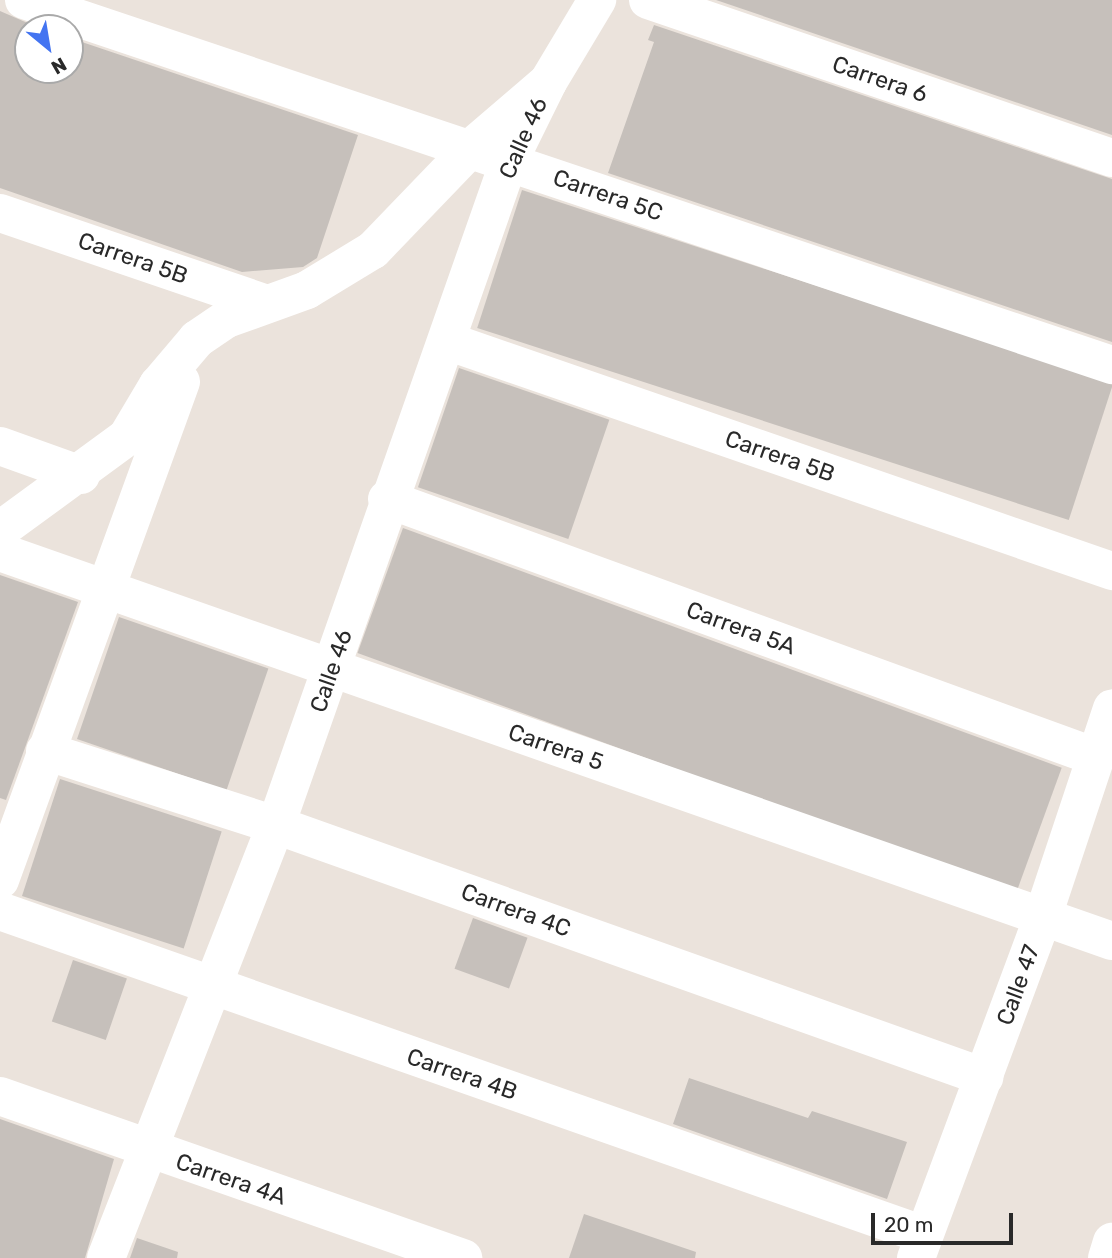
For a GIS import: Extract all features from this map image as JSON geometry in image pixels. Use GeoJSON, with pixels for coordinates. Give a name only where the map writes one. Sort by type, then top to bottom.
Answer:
{"type":"FeatureCollection","features":[{"type":"Feature","properties":{"kind":"street","name":"Carrera 5C"},"geometry":{"type":"LineString","coordinates":[[24,0],[1112,365]]}},
{"type":"Feature","properties":{"kind":"street"},"geometry":{"type":"LineString","coordinates":[[0,530],[81,475],[127,437],[158,385],[197,339],[267,304],[307,290],[373,250],[471,148],[548,82],[597,0]]}},
{"type":"Feature","properties":{"kind":"street","name":"Carrera 6"},"geometry":{"type":"LineString","coordinates":[[648,0],[1112,158]]}},
{"type":"Feature","properties":{"kind":"street","name":"Calle 46"},"geometry":{"type":"LineString","coordinates":[[106,1258],[150,1152],[276,825],[333,668],[387,499],[447,341],[509,161],[548,82]]}},
{"type":"Feature","properties":{"kind":"street","name":"Carrera 5B"},"geometry":{"type":"LineString","coordinates":[[0,213],[267,304]]}},
{"type":"Feature","properties":{"kind":"street"},"geometry":{"type":"LineString","coordinates":[[0,880],[103,587],[197,339]]}},
{"type":"Feature","properties":{"kind":"street","name":"Carrera 5B"},"geometry":{"type":"LineString","coordinates":[[447,341],[1112,571]]}},
{"type":"Feature","properties":{"kind":"street"},"geometry":{"type":"LineString","coordinates":[[0,446],[81,475]]}},
{"type":"Feature","properties":{"kind":"street","name":"Carrera 5A"},"geometry":{"type":"LineString","coordinates":[[387,499],[1096,757]]}},
{"type":"Feature","properties":{"kind":"street","name":"Carrera 5"},"geometry":{"type":"LineString","coordinates":[[0,552],[1042,919],[1112,941]]}},
{"type":"Feature","properties":{"kind":"street","name":"Calle 47"},"geometry":{"type":"LineString","coordinates":[[920,1247],[1042,919],[1112,708]]}},
{"type":"Feature","properties":{"kind":"street","name":"Carrera 4C"},"geometry":{"type":"LineString","coordinates":[[44,751],[276,825],[984,1077]]}},
{"type":"Feature","properties":{"kind":"street","name":"Carrera 4B"},"geometry":{"type":"LineString","coordinates":[[0,911],[920,1247]]}},
{"type":"Feature","properties":{"kind":"street","name":"Carrera 4A"},"geometry":{"type":"LineString","coordinates":[[0,1096],[150,1152],[463,1258]]}},
{"type":"Feature","properties":{"kind":"street"},"geometry":{"type":"LineString","coordinates":[[1107,1258],[1112,1242]]}},
{"type":"Feature","properties":{"kind":"building"},"geometry":{"type":"Polygon","coordinates":[[[716,0],[1112,0],[1112,135],[716,0]]]}},
{"type":"Feature","properties":{"kind":"building"},"geometry":{"type":"Polygon","coordinates":[[[0,11],[14,17],[14,84],[84,84],[84,43],[358,135],[317,258],[303,267],[242,272],[0,188],[0,11]]]}},
{"type":"Feature","properties":{"kind":"building"},"geometry":{"type":"Polygon","coordinates":[[[654,25],[1112,179],[1112,342],[608,173],[654,42],[648,40],[654,25]]]}},
{"type":"Feature","properties":{"kind":"building"},"geometry":{"type":"Polygon","coordinates":[[[522,190],[1112,382],[1069,520],[477,328],[522,190]]]}},
{"type":"Feature","properties":{"kind":"building"},"geometry":{"type":"Polygon","coordinates":[[[459,368],[609,420],[568,539],[418,487],[459,368]]]}},
{"type":"Feature","properties":{"kind":"building"},"geometry":{"type":"Polygon","coordinates":[[[403,528],[1062,768],[1016,893],[358,653],[403,528]]]}},
{"type":"Feature","properties":{"kind":"building"},"geometry":{"type":"Polygon","coordinates":[[[0,575],[78,602],[6,800],[0,798],[0,575]]]}},
{"type":"Feature","properties":{"kind":"building"},"geometry":{"type":"Polygon","coordinates":[[[119,617],[268,668],[226,790],[77,739],[119,617]]]}},
{"type":"Feature","properties":{"kind":"building"},"geometry":{"type":"Polygon","coordinates":[[[60,779],[222,832],[184,949],[22,896],[60,779]]]}},
{"type":"Feature","properties":{"kind":"building"},"geometry":{"type":"Polygon","coordinates":[[[473,918],[528,938],[509,989],[455,969],[473,918]]]}},
{"type":"Feature","properties":{"kind":"building"},"geometry":{"type":"Polygon","coordinates":[[[73,960],[127,979],[106,1040],[52,1021],[73,960]]]}},
{"type":"Feature","properties":{"kind":"building"},"geometry":{"type":"Polygon","coordinates":[[[689,1078],[808,1118],[812,1111],[907,1142],[887,1199],[673,1124],[689,1078]]]}},
{"type":"Feature","properties":{"kind":"building"},"geometry":{"type":"Polygon","coordinates":[[[0,1119],[114,1159],[85,1258],[0,1258],[0,1119]]]}},
{"type":"Feature","properties":{"kind":"building"},"geometry":{"type":"Polygon","coordinates":[[[584,1214],[696,1252],[695,1258],[569,1258],[584,1214]]]}},
{"type":"Feature","properties":{"kind":"building"},"geometry":{"type":"Polygon","coordinates":[[[137,1238],[178,1252],[177,1258],[130,1258],[137,1238]]]}}]}
